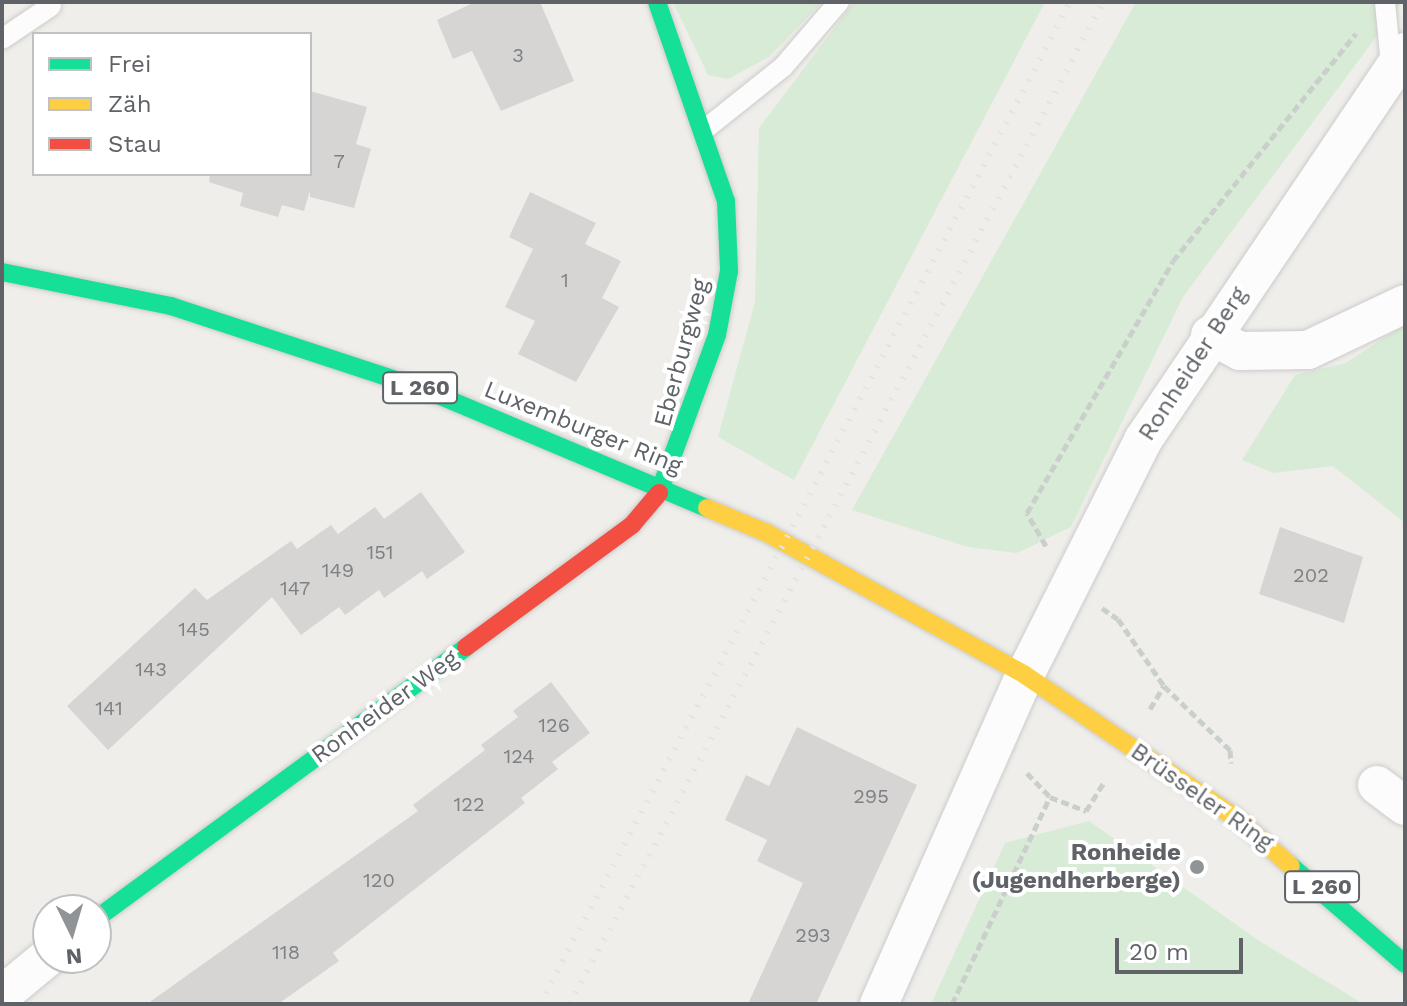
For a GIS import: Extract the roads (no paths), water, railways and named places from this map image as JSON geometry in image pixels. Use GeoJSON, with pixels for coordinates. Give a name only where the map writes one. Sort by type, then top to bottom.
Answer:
{"type":"FeatureCollection","features":[{"type":"Feature","properties":{"kind":"main road","name":"Eberburgweg"},"geometry":{"type":"LineString","coordinates":[[657,2],[704,130],[726,201],[729,271],[717,335],[665,486]]}},
{"type":"Feature","properties":{"kind":"main road","name":"Luxemburger Ring"},"geometry":{"type":"LineString","coordinates":[[2,272],[171,306],[426,390],[665,486],[795,547],[1025,675]]}},
{"type":"Feature","properties":{"kind":"main road","name":"Ronheider Weg"},"geometry":{"type":"LineString","coordinates":[[112,907],[632,525],[665,486]]}},
{"type":"Feature","properties":{"kind":"main road","name":"Brüsseler Ring"},"geometry":{"type":"LineString","coordinates":[[1025,675],[1235,817],[1405,964]]}},
{"type":"Feature","properties":{"kind":"street","name":"Ronheider Berg"},"geometry":{"type":"LineString","coordinates":[[879,1004],[1025,675],[1143,440],[1210,335],[1398,61]]}},
{"type":"Feature","properties":{"kind":"street"},"geometry":{"type":"LineString","coordinates":[[1210,335],[1240,351],[1308,350],[1405,304]]}},
{"type":"Feature","properties":{"kind":"street"},"geometry":{"type":"LineString","coordinates":[[2,995],[32,970]]}},
{"type":"Feature","properties":{"kind":"lane"},"geometry":{"type":"LineString","coordinates":[[704,130],[783,67],[839,2]]}},
{"type":"Feature","properties":{"kind":"lane","name":"Ronheider Berg"},"geometry":{"type":"LineString","coordinates":[[1385,2],[1398,61]]}},
{"type":"Feature","properties":{"kind":"lane"},"geometry":{"type":"LineString","coordinates":[[2,39],[51,6]]}},
{"type":"Feature","properties":{"kind":"railway"},"geometry":{"type":"LineString","coordinates":[[540,1004],[1070,2]]}},
{"type":"Feature","properties":{"kind":"railway"},"geometry":{"type":"LineString","coordinates":[[570,1004],[1103,2]]}},
{"type":"Feature","properties":{"kind":"place","name":"Ronheide (Jugendherberge)"},"geometry":{"type":"Point","coordinates":[1197,867]}}]}
